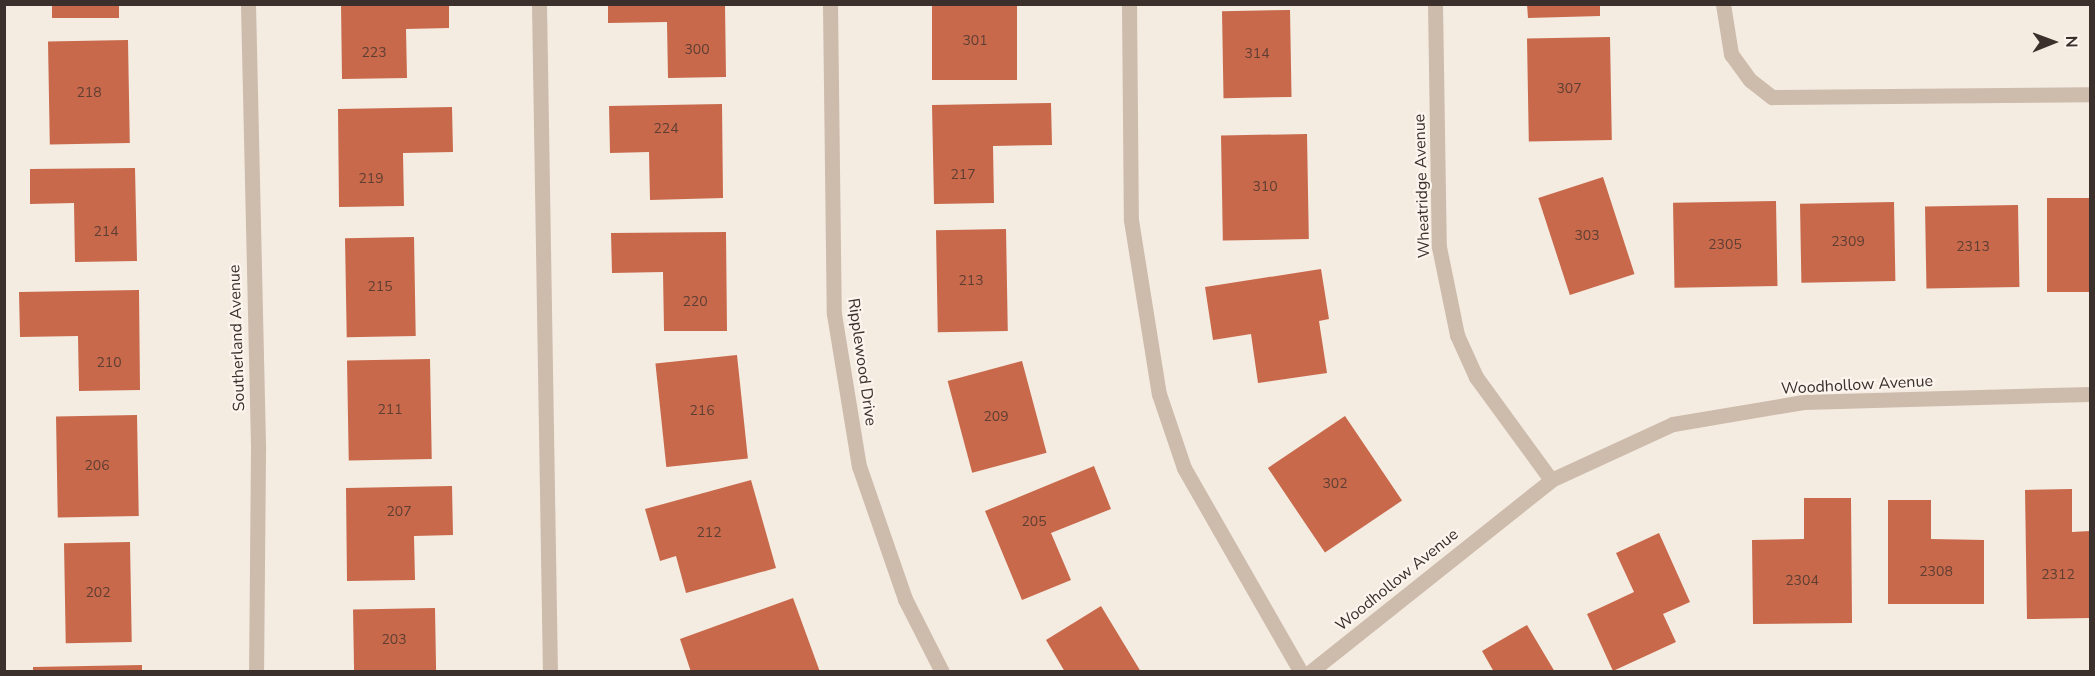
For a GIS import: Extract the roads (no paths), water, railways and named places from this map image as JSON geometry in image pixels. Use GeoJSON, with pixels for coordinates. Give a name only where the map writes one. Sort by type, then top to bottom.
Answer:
{"type":"FeatureCollection","features":[{"type":"Feature","properties":{"kind":"street","name":"Southerland Avenue"},"geometry":{"type":"LineString","coordinates":[[248,4],[258,450],[256,672]]}},
{"type":"Feature","properties":{"kind":"street"},"geometry":{"type":"LineString","coordinates":[[539,4],[549,672]]}},
{"type":"Feature","properties":{"kind":"street","name":"Ripplewood Drive"},"geometry":{"type":"LineString","coordinates":[[830,4],[834,314],[859,466],[905,599],[942,672]]}},
{"type":"Feature","properties":{"kind":"street"},"geometry":{"type":"LineString","coordinates":[[1129,4],[1131,220],[1159,394],[1184,468],[1301,672]]}},
{"type":"Feature","properties":{"kind":"street","name":"Wheatridge Avenue"},"geometry":{"type":"LineString","coordinates":[[1435,4],[1439,247],[1457,336],[1476,377],[1551,480]]}},
{"type":"Feature","properties":{"kind":"street"},"geometry":{"type":"LineString","coordinates":[[1723,4],[1731,54],[1750,80],[1772,97],[2091,94]]}},
{"type":"Feature","properties":{"kind":"street","name":"Woodhollow Avenue"},"geometry":{"type":"LineString","coordinates":[[1310,672],[1551,480],[1673,424],[1803,402],[2091,394]]}}]}
